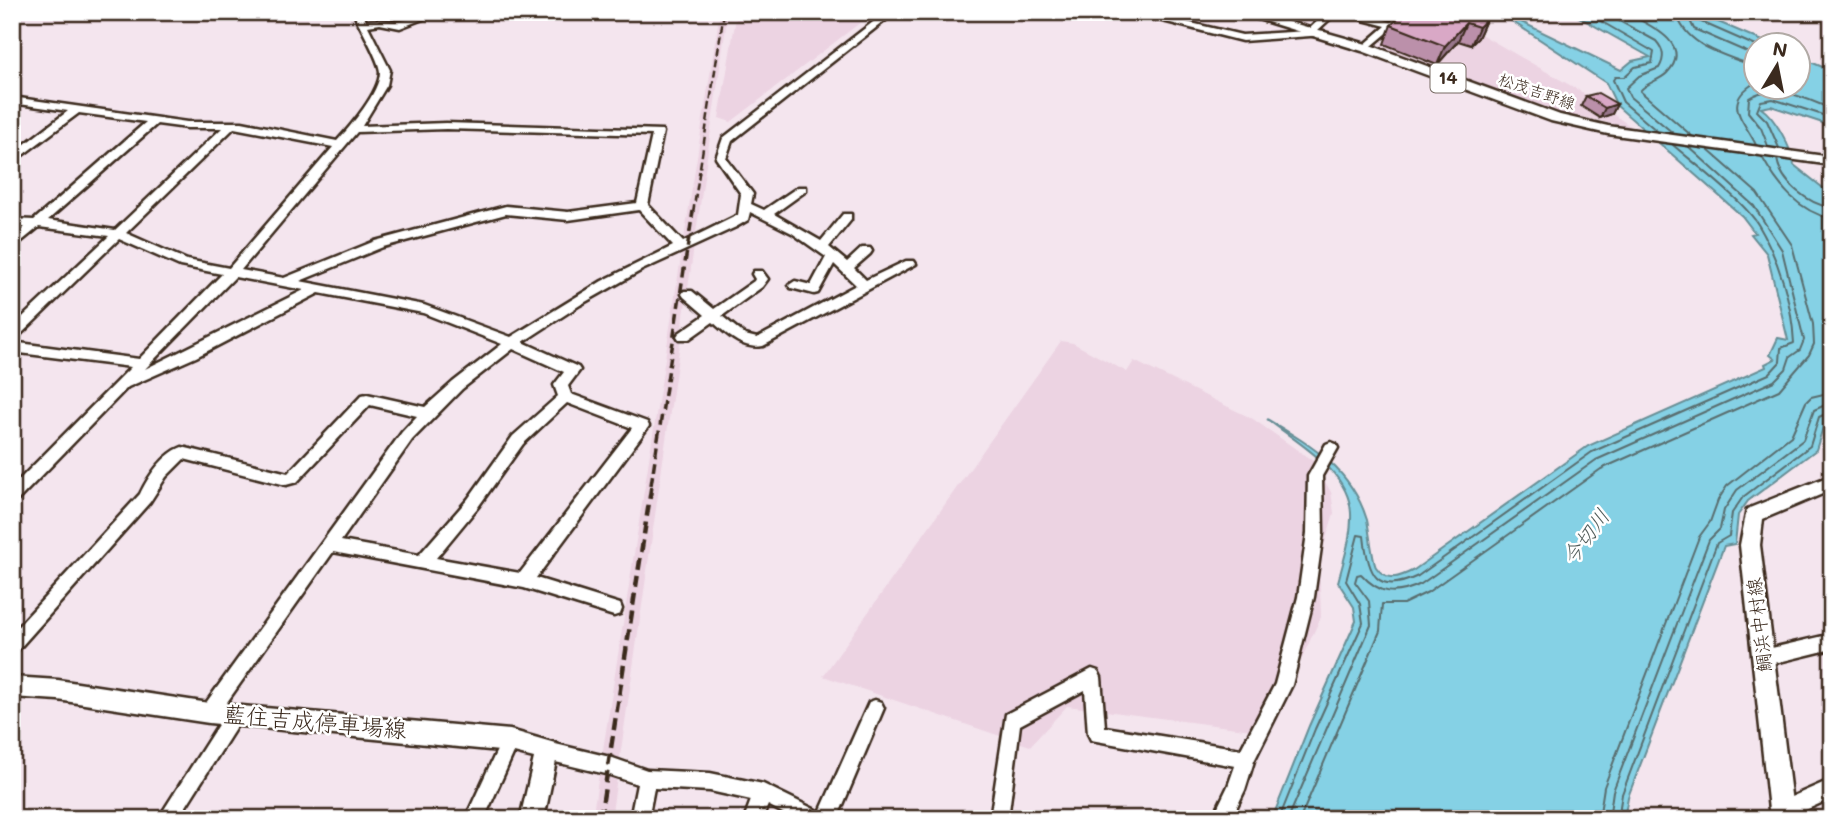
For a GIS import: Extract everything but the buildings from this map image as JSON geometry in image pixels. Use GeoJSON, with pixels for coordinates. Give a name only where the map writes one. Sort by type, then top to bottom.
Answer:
{"type":"FeatureCollection","features":[{"type":"Feature","properties":{"kind":"main road","name":"松茂吉野線"},"geometry":{"type":"LineString","coordinates":[[1241,12],[1366,48],[1556,118],[1608,130],[1832,161]]}},
{"type":"Feature","properties":{"kind":"main road","name":"鯛浜中村線"},"geometry":{"type":"LineString","coordinates":[[1782,815],[1749,545],[1754,514],[1832,481]]}},
{"type":"Feature","properties":{"kind":"main road","name":"藍住吉成停車場線"},"geometry":{"type":"LineString","coordinates":[[12,687],[58,690],[209,713],[510,741],[547,751]]}},
{"type":"Feature","properties":{"kind":"main road"},"geometry":{"type":"LineString","coordinates":[[532,819],[547,751]]}},
{"type":"Feature","properties":{"kind":"street"},"geometry":{"type":"LineString","coordinates":[[12,497],[232,272],[355,127],[382,85],[385,70],[357,12]]}},
{"type":"Feature","properties":{"kind":"street"},"geometry":{"type":"LineString","coordinates":[[362,24],[380,21],[400,25],[437,12]]}},
{"type":"Feature","properties":{"kind":"street"},"geometry":{"type":"LineString","coordinates":[[209,713],[328,545],[427,413],[456,386],[514,341],[586,296],[744,217],[747,194],[720,158],[731,136],[892,12]]}},
{"type":"Feature","properties":{"kind":"street"},"geometry":{"type":"LineString","coordinates":[[1131,12],[1242,38],[1316,32],[1326,18]]}},
{"type":"Feature","properties":{"kind":"street"},"geometry":{"type":"LineString","coordinates":[[1281,22],[1297,12]]}},
{"type":"Feature","properties":{"kind":"street"},"geometry":{"type":"LineString","coordinates":[[1358,12],[1366,18],[1392,25]]}},
{"type":"Feature","properties":{"kind":"street"},"geometry":{"type":"LineString","coordinates":[[1366,48],[1408,12]]}},
{"type":"Feature","properties":{"kind":"street"},"geometry":{"type":"LineString","coordinates":[[12,100],[187,125],[232,124],[339,145]]}},
{"type":"Feature","properties":{"kind":"street"},"geometry":{"type":"LineString","coordinates":[[12,160],[77,108]]}},
{"type":"Feature","properties":{"kind":"street"},"geometry":{"type":"LineString","coordinates":[[12,245],[155,120]]}},
{"type":"Feature","properties":{"kind":"street"},"geometry":{"type":"LineString","coordinates":[[12,335],[232,124]]}},
{"type":"Feature","properties":{"kind":"street"},"geometry":{"type":"LineString","coordinates":[[355,127],[659,132],[642,206]]}},
{"type":"Feature","properties":{"kind":"street"},"geometry":{"type":"LineString","coordinates":[[766,214],[803,189]]}},
{"type":"Feature","properties":{"kind":"street"},"geometry":{"type":"LineString","coordinates":[[642,206],[681,247]]}},
{"type":"Feature","properties":{"kind":"street"},"geometry":{"type":"LineString","coordinates":[[286,282],[379,244],[506,211],[568,216],[642,206]]}},
{"type":"Feature","properties":{"kind":"street"},"geometry":{"type":"LineString","coordinates":[[746,206],[793,226],[828,251],[865,286]]}},
{"type":"Feature","properties":{"kind":"street"},"geometry":{"type":"LineString","coordinates":[[795,285],[814,290],[828,251],[846,217]]}},
{"type":"Feature","properties":{"kind":"street"},"geometry":{"type":"LineString","coordinates":[[12,223],[77,226],[118,234],[168,257],[424,309],[514,341],[573,370],[561,385],[565,397]]}},
{"type":"Feature","properties":{"kind":"street"},"geometry":{"type":"LineString","coordinates":[[847,268],[866,251]]}},
{"type":"Feature","properties":{"kind":"street"},"geometry":{"type":"LineString","coordinates":[[688,294],[741,339],[758,343],[911,264]]}},
{"type":"Feature","properties":{"kind":"street"},"geometry":{"type":"LineString","coordinates":[[684,336],[758,284],[762,279],[758,274]]}},
{"type":"Feature","properties":{"kind":"street"},"geometry":{"type":"LineString","coordinates":[[122,386],[317,289]]}},
{"type":"Feature","properties":{"kind":"street"},"geometry":{"type":"LineString","coordinates":[[12,346],[144,363]]}},
{"type":"Feature","properties":{"kind":"street"},"geometry":{"type":"LineString","coordinates":[[423,562],[472,503],[518,440],[565,397]]}},
{"type":"Feature","properties":{"kind":"street"},"geometry":{"type":"LineString","coordinates":[[524,581],[642,426],[565,397]]}},
{"type":"Feature","properties":{"kind":"street"},"geometry":{"type":"LineString","coordinates":[[12,645],[145,498],[152,481],[182,453],[292,478],[368,399],[427,413]]}},
{"type":"Feature","properties":{"kind":"street"},"geometry":{"type":"LineString","coordinates":[[1221,819],[1236,790],[1246,759],[1283,685],[1306,597],[1315,533],[1315,476],[1331,448]]}},
{"type":"Feature","properties":{"kind":"street"},"geometry":{"type":"LineString","coordinates":[[328,545],[524,581],[614,609]]}},
{"type":"Feature","properties":{"kind":"street"},"geometry":{"type":"LineString","coordinates":[[1763,658],[1832,641]]}},
{"type":"Feature","properties":{"kind":"street"},"geometry":{"type":"LineString","coordinates":[[999,819],[1012,720],[1092,677],[1097,734],[1246,759]]}},
{"type":"Feature","properties":{"kind":"street"},"geometry":{"type":"LineString","coordinates":[[827,819],[875,708]]}},
{"type":"Feature","properties":{"kind":"street"},"geometry":{"type":"LineString","coordinates":[[167,819],[234,715]]}},
{"type":"Feature","properties":{"kind":"street"},"geometry":{"type":"LineString","coordinates":[[474,819],[510,741]]}},
{"type":"Feature","properties":{"kind":"street"},"geometry":{"type":"LineString","coordinates":[[547,751],[617,768],[647,779],[710,782],[763,793],[814,819]]}},
{"type":"Feature","properties":{"kind":"street"},"geometry":{"type":"LineString","coordinates":[[639,819],[647,779]]}},
{"type":"Feature","properties":{"kind":"street"},"geometry":{"type":"LineString","coordinates":[[1782,815],[1832,788]]}},
{"type":"Feature","properties":{"kind":"street"},"geometry":{"type":"LineString","coordinates":[[753,819],[763,793]]}},
{"type":"Feature","properties":{"kind":"shaded area"},"geometry":{"type":"Polygon","coordinates":[[[720,12],[728,12],[611,819],[592,819],[720,12]]]}},
{"type":"Feature","properties":{"kind":"shaded area"},"geometry":{"type":"Polygon","coordinates":[[[737,12],[874,12],[731,122],[719,118],[737,12]]]}},
{"type":"Feature","properties":{"kind":"shaded area"},"geometry":{"type":"Polygon","coordinates":[[[1397,29],[1477,32],[1580,91],[1633,128],[1544,109],[1377,49],[1397,29]]]}},
{"type":"Feature","properties":{"kind":"shaded area"},"geometry":{"type":"Polygon","coordinates":[[[1061,341],[1073,343],[1127,372],[1134,361],[1253,419],[1313,461],[1331,492],[1334,513],[1319,562],[1321,617],[1267,732],[1067,706],[1030,746],[823,676],[1061,341]]]}},
{"type":"Feature","properties":{"kind":"water","name":"今切川"},"geometry":{"type":"Polygon","coordinates":[[[1570,12],[1695,12],[1742,32],[1742,102],[1812,102],[1812,63],[1832,71],[1832,126],[1771,106],[1761,108],[1772,118],[1782,134],[1794,165],[1832,195],[1832,417],[1825,421],[1816,450],[1748,501],[1738,515],[1735,544],[1724,546],[1628,797],[1624,819],[1272,819],[1309,726],[1356,621],[1354,607],[1338,582],[1350,530],[1348,498],[1341,484],[1320,459],[1267,419],[1299,438],[1340,472],[1360,502],[1367,520],[1376,567],[1385,575],[1394,577],[1414,570],[1588,446],[1766,367],[1765,364],[1775,359],[1770,355],[1778,338],[1788,340],[1767,254],[1751,234],[1755,233],[1742,216],[1617,106],[1606,83],[1504,16],[1621,70],[1632,61],[1650,57],[1570,12]]]}},
{"type":"Feature","properties":{"kind":"railway"},"geometry":{"type":"LineString","coordinates":[[693,213],[724,12]]}},
{"type":"Feature","properties":{"kind":"railway"},"geometry":{"type":"LineString","coordinates":[[651,485],[693,211]]}},
{"type":"Feature","properties":{"kind":"railway"},"geometry":{"type":"LineString","coordinates":[[600,819],[652,483]]}}]}
